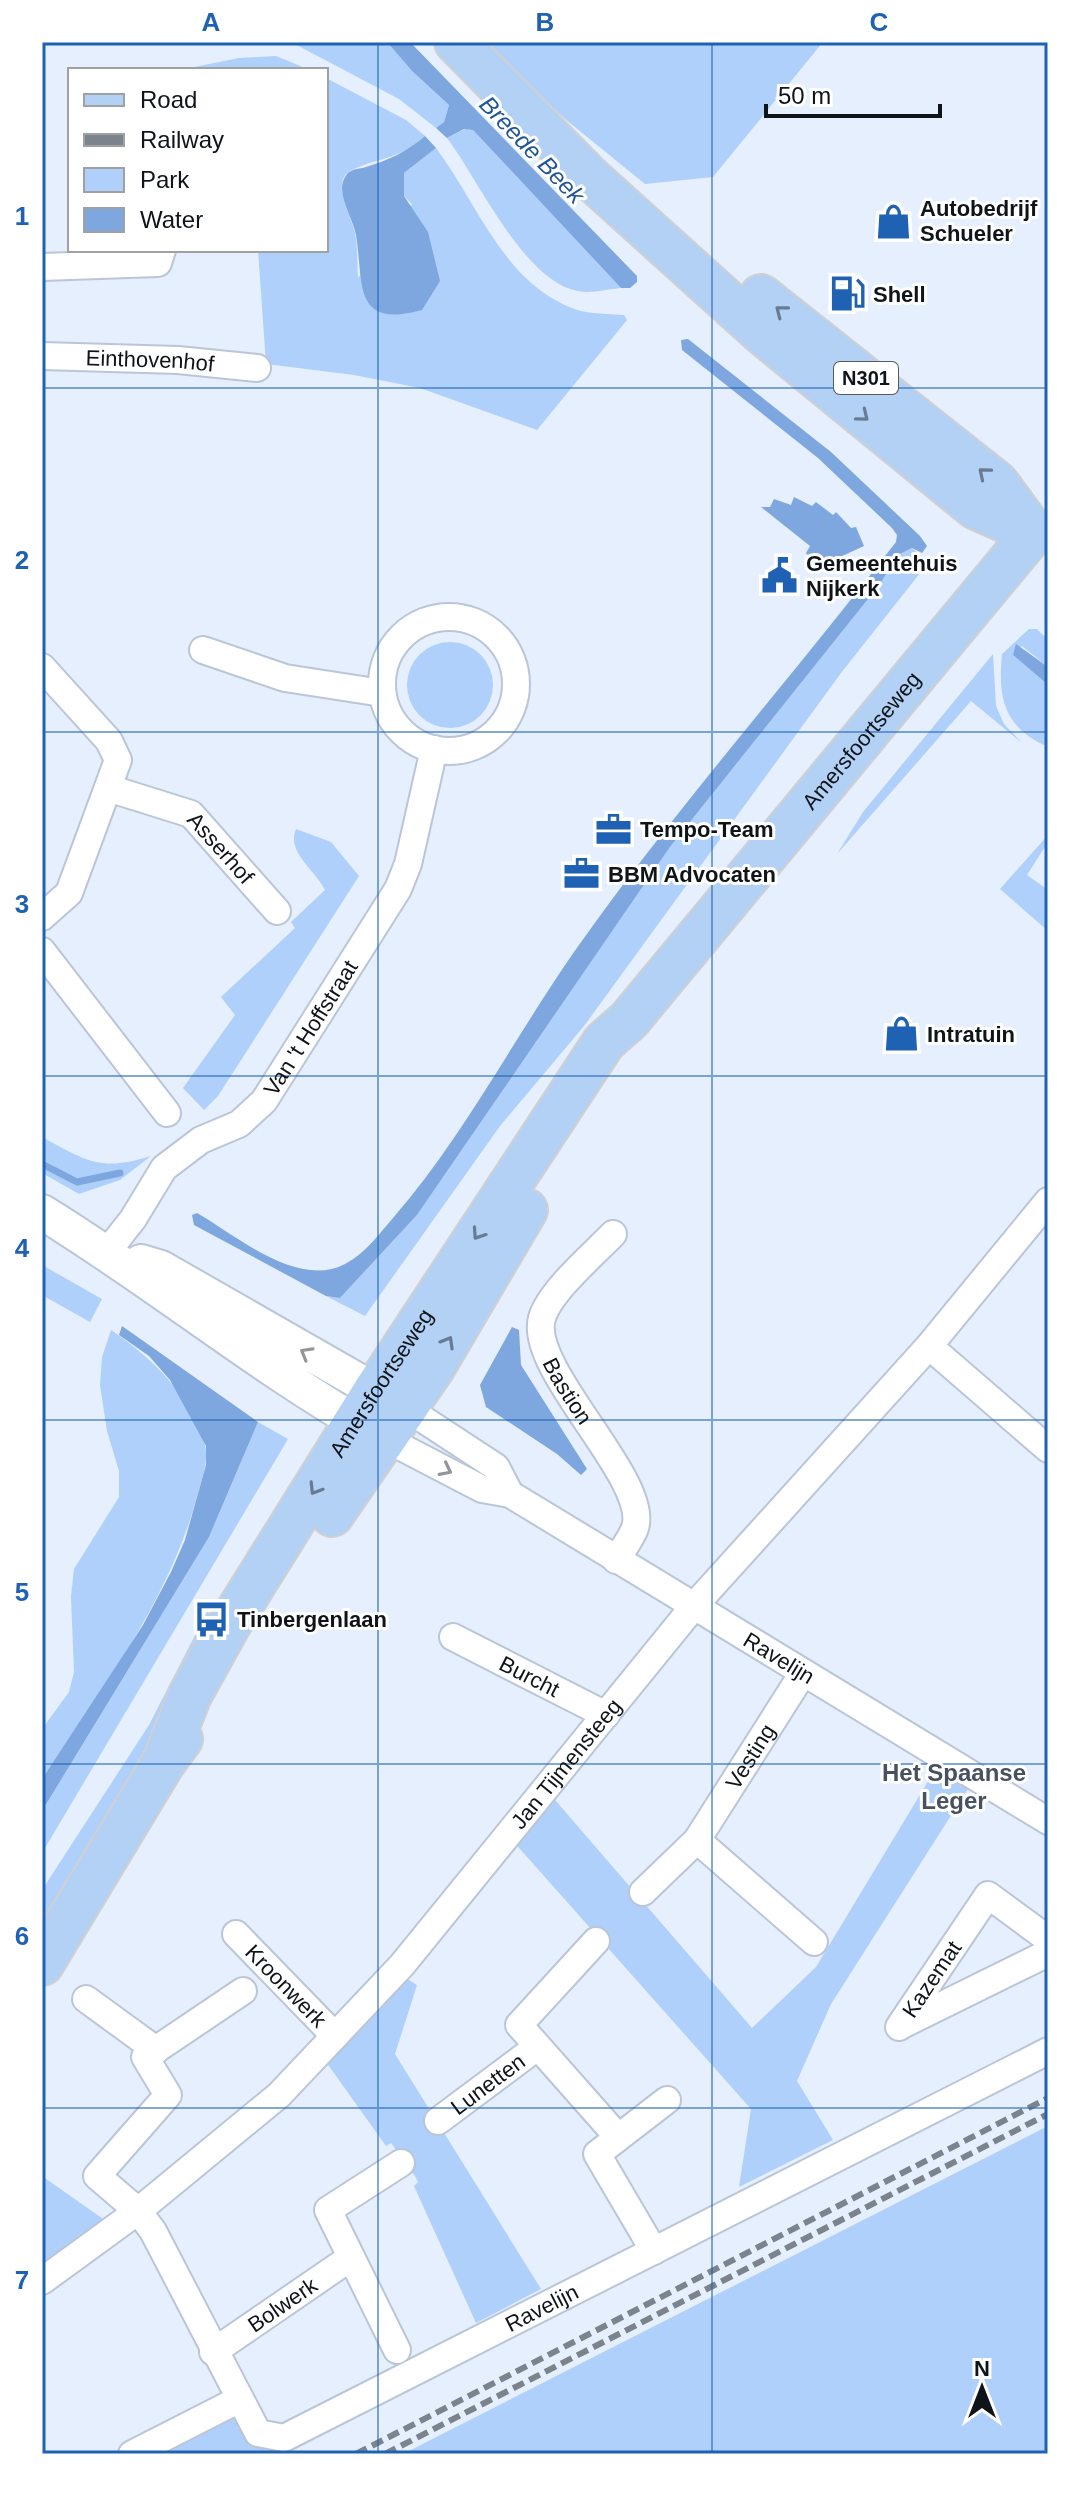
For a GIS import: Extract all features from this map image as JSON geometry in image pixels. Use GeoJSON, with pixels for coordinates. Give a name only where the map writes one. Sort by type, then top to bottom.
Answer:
{"type":"FeatureCollection","features":[{"type":"Feature","properties":{"kind":"main road","name":"N301"},"geometry":{"type":"LineString","coordinates":[[456,42],[587,175],[762,333],[976,508],[1041,524]]}},
{"type":"Feature","properties":{"kind":"main road","name":"Amersfoortseweg"},"geometry":{"type":"LineString","coordinates":[[42,1964],[164,1762],[190,1695],[215,1647],[380,1415],[619,1055],[629,1020],[1041,524]]}},
{"type":"Feature","properties":{"kind":"street"},"geometry":{"type":"LineString","coordinates":[[42,267],[93,259],[158,263],[161,252]]}},
{"type":"Feature","properties":{"kind":"street","name":"Einthovenhof"},"geometry":{"type":"LineString","coordinates":[[42,356],[178,360],[257,368]]}},
{"type":"Feature","properties":{"kind":"street"},"geometry":{"type":"LineString","coordinates":[[454,617],[477,623],[497,637],[510,657],[516,685],[504,722],[485,740],[473,746],[447,751],[421,745],[399,729],[391,718],[382,693],[381,678],[391,649],[411,628],[425,621],[454,617]]}},
{"type":"Feature","properties":{"kind":"street"},"geometry":{"type":"LineString","coordinates":[[203,650],[285,678],[382,693]]}},
{"type":"Feature","properties":{"kind":"street"},"geometry":{"type":"LineString","coordinates":[[42,667],[109,741],[118,760],[69,893],[42,917]]}},
{"type":"Feature","properties":{"kind":"street","name":"Van 't Hoffstraat"},"geometry":{"type":"LineString","coordinates":[[107,1252],[133,1219],[164,1168],[201,1140],[239,1124],[264,1101],[398,889],[408,864],[434,749]]}},
{"type":"Feature","properties":{"kind":"street","name":"Asserhof"},"geometry":{"type":"LineString","coordinates":[[108,788],[191,814],[277,911]]}},
{"type":"Feature","properties":{"kind":"street"},"geometry":{"type":"LineString","coordinates":[[42,951],[167,1113]]}},
{"type":"Feature","properties":{"kind":"street","name":"Jan Tijmensteeg"},"geometry":{"type":"LineString","coordinates":[[42,2281],[138,2211],[279,2095],[402,1965],[694,1606],[929,1346],[1048,1201]]}},
{"type":"Feature","properties":{"kind":"street"},"geometry":{"type":"LineString","coordinates":[[42,1212],[107,1252],[281,1377],[380,1415]]}},
{"type":"Feature","properties":{"kind":"street","name":"Bastion"},"geometry":{"type":"LineString","coordinates":[[613,1234],[547,1305],[541,1322],[546,1351],[631,1495],[636,1526],[616,1560]]}},
{"type":"Feature","properties":{"kind":"street"},"geometry":{"type":"LineString","coordinates":[[929,1346],[1048,1448]]}},
{"type":"Feature","properties":{"kind":"street","name":"Ravelijn"},"geometry":{"type":"LineString","coordinates":[[380,1415],[496,1467],[510,1494]]}},
{"type":"Feature","properties":{"kind":"street","name":"Ravelijn"},"geometry":{"type":"LineString","coordinates":[[380,1415],[482,1489],[510,1494],[1048,1821]]}},
{"type":"Feature","properties":{"kind":"street","name":"Burcht"},"geometry":{"type":"LineString","coordinates":[[453,1637],[606,1715]]}},
{"type":"Feature","properties":{"kind":"street","name":"Vesting"},"geometry":{"type":"LineString","coordinates":[[643,1892],[697,1840],[803,1673]]}},
{"type":"Feature","properties":{"kind":"street"},"geometry":{"type":"LineString","coordinates":[[697,1840],[814,1942]]}},
{"type":"Feature","properties":{"kind":"street","name":"Kazemat"},"geometry":{"type":"LineString","coordinates":[[1048,1939],[988,1895],[899,2027],[1048,1953]]}},
{"type":"Feature","properties":{"kind":"street","name":"Kroonwerk"},"geometry":{"type":"LineString","coordinates":[[236,1934],[335,2036]]}},
{"type":"Feature","properties":{"kind":"street","name":"Lunetten"},"geometry":{"type":"LineString","coordinates":[[596,1941],[519,2025],[618,2137]]}},
{"type":"Feature","properties":{"kind":"street","name":"Kroonwerk"},"geometry":{"type":"LineString","coordinates":[[156,2050],[243,1991]]}},
{"type":"Feature","properties":{"kind":"street"},"geometry":{"type":"LineString","coordinates":[[86,1999],[156,2050],[145,2057],[168,2095],[97,2176],[138,2211]]}},
{"type":"Feature","properties":{"kind":"street","name":"Lunetten"},"geometry":{"type":"LineString","coordinates":[[438,2121],[537,2047]]}},
{"type":"Feature","properties":{"kind":"street","name":"Ravelijn"},"geometry":{"type":"LineString","coordinates":[[138,2211],[153,2231],[213,2352],[258,2433],[284,2438],[1048,2051]]}},
{"type":"Feature","properties":{"kind":"street"},"geometry":{"type":"LineString","coordinates":[[654,2251],[597,2154],[667,2100]]}},
{"type":"Feature","properties":{"kind":"street"},"geometry":{"type":"LineString","coordinates":[[397,2350],[328,2210],[401,2163]]}},
{"type":"Feature","properties":{"kind":"street","name":"Bolwerk"},"geometry":{"type":"LineString","coordinates":[[213,2352],[350,2258]]}},
{"type":"Feature","properties":{"kind":"street"},"geometry":{"type":"LineString","coordinates":[[132,2454],[240,2399]]}},
{"type":"Feature","properties":{"kind":"green space"},"geometry":{"type":"Polygon","coordinates":[[[291,42],[387,42],[412,71],[449,105],[444,122],[436,128],[399,99],[291,42]]]}},
{"type":"Feature","properties":{"kind":"green space"},"geometry":{"type":"Polygon","coordinates":[[[483,42],[823,42],[713,177],[645,184],[565,119],[483,42]]]}},
{"type":"Feature","properties":{"kind":"green space"},"geometry":{"type":"Polygon","coordinates":[[[276,56],[305,68],[190,68],[239,58],[276,56]]]}},
{"type":"Feature","properties":{"kind":"green space"},"geometry":{"type":"Polygon","coordinates":[[[328,79],[406,120],[425,136],[397,154],[345,175],[342,190],[355,233],[358,278],[412,204],[404,196],[404,173],[436,148],[496,242],[532,284],[555,300],[581,311],[624,315],[627,320],[537,430],[420,388],[354,375],[266,364],[258,252],[328,252],[328,79]]]}},
{"type":"Feature","properties":{"kind":"green space"},"geometry":{"type":"Polygon","coordinates":[[[465,129],[473,130],[621,288],[578,291],[558,283],[539,269],[504,226],[447,138],[465,129]]]}},
{"type":"Feature","properties":{"kind":"green space"},"geometry":{"type":"Polygon","coordinates":[[[912,548],[928,563],[841,673],[584,1026],[500,1126],[365,1316],[326,1296],[340,1298],[417,1215],[670,847],[880,584],[898,555],[912,548]]]}},
{"type":"Feature","properties":{"kind":"green space"},"geometry":{"type":"Polygon","coordinates":[[[1029,629],[1037,629],[1044,636],[1048,632],[1048,667],[1022,646],[1013,655],[1048,685],[1048,747],[1021,730],[1007,710],[1003,697],[1002,654],[1029,629]]]}},
{"type":"Feature","properties":{"kind":"green space"},"geometry":{"type":"Polygon","coordinates":[[[450,642],[466,646],[480,655],[489,669],[493,685],[489,701],[480,715],[466,724],[450,728],[434,724],[420,715],[411,701],[407,685],[411,669],[420,655],[434,646],[450,642]]]}},
{"type":"Feature","properties":{"kind":"green space"},"geometry":{"type":"Polygon","coordinates":[[[993,654],[996,706],[1004,724],[1022,743],[971,701],[837,854],[863,812],[993,654]]]}},
{"type":"Feature","properties":{"kind":"green space"},"geometry":{"type":"Polygon","coordinates":[[[296,829],[331,842],[359,876],[218,1096],[204,1110],[183,1088],[235,1015],[221,997],[295,928],[291,922],[325,890],[298,853],[294,837],[296,829]]]}},
{"type":"Feature","properties":{"kind":"green space"},"geometry":{"type":"Polygon","coordinates":[[[1048,835],[1048,842],[1027,875],[1048,890],[1048,931],[1000,889],[1048,835]]]}},
{"type":"Feature","properties":{"kind":"green space"},"geometry":{"type":"Polygon","coordinates":[[[42,1137],[94,1162],[119,1163],[151,1156],[120,1180],[79,1194],[42,1173],[42,1137]]]}},
{"type":"Feature","properties":{"kind":"green space"},"geometry":{"type":"Polygon","coordinates":[[[42,1265],[102,1299],[90,1322],[42,1295],[42,1265]]]}},
{"type":"Feature","properties":{"kind":"green space"},"geometry":{"type":"Polygon","coordinates":[[[111,1330],[141,1353],[180,1394],[199,1427],[205,1445],[206,1463],[186,1532],[152,1606],[110,1677],[42,1779],[42,1729],[69,1692],[74,1672],[71,1596],[74,1569],[119,1497],[119,1471],[107,1431],[100,1385],[102,1357],[111,1330]]]}},
{"type":"Feature","properties":{"kind":"green space"},"geometry":{"type":"Polygon","coordinates":[[[258,1422],[288,1439],[42,1853],[42,1811],[209,1537],[258,1422]]]}},
{"type":"Feature","properties":{"kind":"green space"},"geometry":{"type":"Polygon","coordinates":[[[207,1612],[217,1616],[162,1733],[42,1942],[42,1890],[149,1725],[207,1612]]]}},
{"type":"Feature","properties":{"kind":"green space"},"geometry":{"type":"Polygon","coordinates":[[[938,1765],[971,1784],[831,2004],[797,2081],[833,2140],[739,2187],[751,2109],[512,1840],[549,1793],[752,2028],[816,1967],[938,1765]]]}},
{"type":"Feature","properties":{"kind":"green space"},"geometry":{"type":"Polygon","coordinates":[[[399,1974],[417,1985],[395,2054],[541,2289],[476,2323],[414,2186],[418,2182],[415,2176],[391,2143],[386,2146],[324,2059],[399,1974]]]}},
{"type":"Feature","properties":{"kind":"green space"},"geometry":{"type":"Polygon","coordinates":[[[1048,2126],[1048,2454],[403,2454],[1048,2126]]]}},
{"type":"Feature","properties":{"kind":"green space"},"geometry":{"type":"Polygon","coordinates":[[[42,2176],[106,2221],[42,2270],[42,2176]]]}},
{"type":"Feature","properties":{"kind":"green space"},"geometry":{"type":"Polygon","coordinates":[[[235,2410],[288,2454],[160,2454],[235,2410]]]}},
{"type":"Feature","properties":{"kind":"water"},"geometry":{"type":"Polygon","coordinates":[[[387,42],[410,42],[637,276],[637,282],[630,288],[621,288],[473,130],[464,129],[447,138],[436,128],[444,122],[449,105],[412,71],[387,42]]]}},
{"type":"Feature","properties":{"kind":"water"},"geometry":{"type":"Polygon","coordinates":[[[425,136],[436,148],[404,173],[404,196],[428,232],[440,281],[422,310],[383,313],[372,308],[366,298],[356,235],[343,198],[342,183],[351,171],[390,158],[425,136]]]}},
{"type":"Feature","properties":{"kind":"water"},"geometry":{"type":"Polygon","coordinates":[[[688,339],[831,452],[927,546],[922,553],[912,548],[898,555],[880,584],[670,847],[417,1215],[340,1298],[326,1296],[194,1225],[192,1215],[197,1213],[268,1256],[308,1270],[327,1270],[345,1264],[365,1249],[442,1155],[552,985],[612,899],[896,542],[897,535],[892,528],[818,458],[682,350],[681,340],[688,339]]]}},
{"type":"Feature","properties":{"kind":"water"},"geometry":{"type":"Polygon","coordinates":[[[794,497],[812,506],[816,502],[833,515],[836,512],[851,528],[856,527],[864,546],[818,567],[806,553],[810,546],[761,507],[770,507],[774,499],[791,505],[794,497]]]}},
{"type":"Feature","properties":{"kind":"water"},"geometry":{"type":"Polygon","coordinates":[[[1016,644],[1048,667],[1048,685],[1013,655],[1016,644]]]}},
{"type":"Feature","properties":{"kind":"water"},"geometry":{"type":"Polygon","coordinates":[[[122,1326],[258,1422],[209,1537],[42,1811],[42,1779],[143,1625],[171,1572],[185,1540],[206,1465],[206,1446],[170,1380],[149,1356],[119,1335],[122,1326]]]}},
{"type":"Feature","properties":{"kind":"water"},"geometry":{"type":"Polygon","coordinates":[[[512,1327],[519,1330],[521,1365],[587,1469],[581,1475],[557,1454],[486,1407],[480,1385],[512,1327]]]}},
{"type":"Feature","properties":{"kind":"waterway"},"geometry":{"type":"LineString","coordinates":[[42,1164],[77,1182],[120,1173]]}},
{"type":"Feature","properties":{"kind":"railway"},"geometry":{"type":"LineString","coordinates":[[356,2454],[1048,2098]]}},
{"type":"Feature","properties":{"kind":"railway"},"geometry":{"type":"LineString","coordinates":[[385,2454],[1048,2114]]}},
{"type":"Feature","properties":{"kind":"place","name":"Autobedrijf Schueler"},"geometry":{"type":"Point","coordinates":[894,221]}},
{"type":"Feature","properties":{"kind":"place","name":"Shell"},"geometry":{"type":"Point","coordinates":[847,294]}},
{"type":"Feature","properties":{"kind":"place","name":"Gemeentehuis Nijkerk"},"geometry":{"type":"Point","coordinates":[780,576]}},
{"type":"Feature","properties":{"kind":"place","name":"Tempo-Team"},"geometry":{"type":"Point","coordinates":[614,829]}},
{"type":"Feature","properties":{"kind":"place","name":"BBM Advocaten"},"geometry":{"type":"Point","coordinates":[582,874]}},
{"type":"Feature","properties":{"kind":"place","name":"Intratuin"},"geometry":{"type":"Point","coordinates":[901,1034]}},
{"type":"Feature","properties":{"kind":"place","name":"Tinbergenlaan"},"geometry":{"type":"Point","coordinates":[211,1619]}},
{"type":"Feature","properties":{"kind":"district","name":"Het Spaanse Leger"},"geometry":{"type":"Point","coordinates":[954,1787]}},
{"type":"Feature","properties":{"kind":"water label","name":"Breede Beek"},"geometry":{"type":"Point","coordinates":[532,150]}}]}
